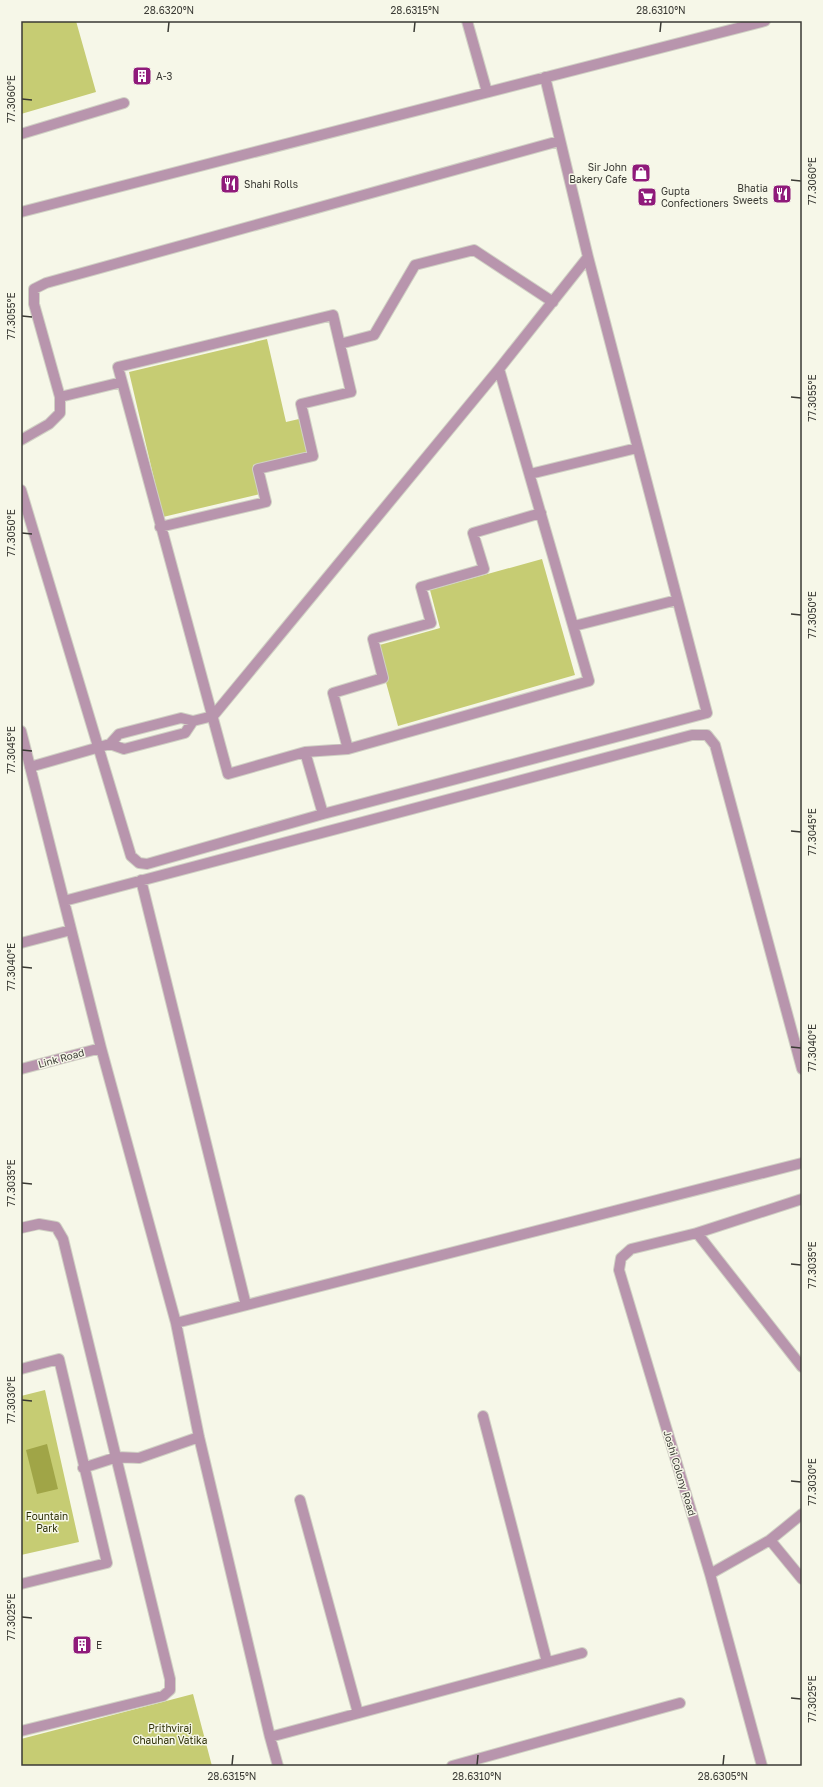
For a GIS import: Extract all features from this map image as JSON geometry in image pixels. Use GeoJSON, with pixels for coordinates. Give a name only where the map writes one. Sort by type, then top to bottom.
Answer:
{"type":"FeatureCollection","features":[{"type":"Feature","properties":{"kind":"street"},"geometry":{"type":"LineString","coordinates":[[467,21],[487,92]]}},
{"type":"Feature","properties":{"kind":"street"},"geometry":{"type":"LineString","coordinates":[[21,212],[765,21]]}},
{"type":"Feature","properties":{"kind":"street"},"geometry":{"type":"LineString","coordinates":[[21,490],[131,856],[139,863],[148,864],[323,814],[707,713],[588,257],[545,78]]}},
{"type":"Feature","properties":{"kind":"street"},"geometry":{"type":"LineString","coordinates":[[21,134],[124,103]]}},
{"type":"Feature","properties":{"kind":"street"},"geometry":{"type":"LineString","coordinates":[[21,440],[49,424],[60,413],[60,397],[34,304],[34,289],[46,283],[559,141]]}},
{"type":"Feature","properties":{"kind":"street"},"geometry":{"type":"LineString","coordinates":[[340,344],[374,335],[415,265],[474,250],[553,302]]}},
{"type":"Feature","properties":{"kind":"street"},"geometry":{"type":"LineString","coordinates":[[110,744],[119,734],[180,718],[193,721],[213,716],[499,369],[588,257]]}},
{"type":"Feature","properties":{"kind":"street"},"geometry":{"type":"LineString","coordinates":[[160,528],[266,502],[258,469],[313,456],[301,404],[351,392],[333,315],[118,367],[160,528],[228,774],[305,752],[348,749],[589,681],[499,369]]}},
{"type":"Feature","properties":{"kind":"street"},"geometry":{"type":"LineString","coordinates":[[60,397],[122,382]]}},
{"type":"Feature","properties":{"kind":"street"},"geometry":{"type":"LineString","coordinates":[[530,474],[637,448]]}},
{"type":"Feature","properties":{"kind":"street"},"geometry":{"type":"LineString","coordinates":[[348,749],[333,693],[383,678],[373,639],[431,623],[421,587],[484,569],[473,533],[541,513]]}},
{"type":"Feature","properties":{"kind":"street"},"geometry":{"type":"LineString","coordinates":[[574,626],[677,600]]}},
{"type":"Feature","properties":{"kind":"street"},"geometry":{"type":"LineString","coordinates":[[30,767],[110,744],[124,749],[185,733],[193,721]]}},
{"type":"Feature","properties":{"kind":"street"},"geometry":{"type":"LineString","coordinates":[[21,730],[101,1048],[176,1323],[199,1437],[278,1766]]}},
{"type":"Feature","properties":{"kind":"street"},"geometry":{"type":"LineString","coordinates":[[64,901],[692,735],[707,734],[715,744],[802,1069]]}},
{"type":"Feature","properties":{"kind":"street"},"geometry":{"type":"LineString","coordinates":[[305,752],[323,814]]}},
{"type":"Feature","properties":{"kind":"street"},"geometry":{"type":"LineString","coordinates":[[141,880],[246,1305]]}},
{"type":"Feature","properties":{"kind":"street"},"geometry":{"type":"LineString","coordinates":[[21,943],[71,930]]}},
{"type":"Feature","properties":{"kind":"street","name":"Link Road"},"geometry":{"type":"LineString","coordinates":[[21,1069],[101,1048]]}},
{"type":"Feature","properties":{"kind":"street"},"geometry":{"type":"LineString","coordinates":[[176,1323],[802,1163]]}},
{"type":"Feature","properties":{"kind":"street","name":"Joshi Colony Road"},"geometry":{"type":"LineString","coordinates":[[762,1766],[710,1574],[619,1270],[621,1258],[631,1250],[697,1234],[802,1199]]}},
{"type":"Feature","properties":{"kind":"street"},"geometry":{"type":"LineString","coordinates":[[21,1228],[39,1224],[56,1227],[63,1239],[170,1679],[170,1690],[163,1696],[22,1727]]}},
{"type":"Feature","properties":{"kind":"street"},"geometry":{"type":"LineString","coordinates":[[697,1234],[802,1367]]}},
{"type":"Feature","properties":{"kind":"street"},"geometry":{"type":"LineString","coordinates":[[21,1369],[59,1359],[107,1563],[21,1584]]}},
{"type":"Feature","properties":{"kind":"street"},"geometry":{"type":"LineString","coordinates":[[483,1416],[547,1662]]}},
{"type":"Feature","properties":{"kind":"street"},"geometry":{"type":"LineString","coordinates":[[84,1468],[117,1457],[139,1458],[199,1437]]}},
{"type":"Feature","properties":{"kind":"street"},"geometry":{"type":"LineString","coordinates":[[300,1500],[358,1713]]}},
{"type":"Feature","properties":{"kind":"street"},"geometry":{"type":"LineString","coordinates":[[710,1574],[770,1540],[802,1514]]}},
{"type":"Feature","properties":{"kind":"street"},"geometry":{"type":"LineString","coordinates":[[770,1540],[802,1579]]}},
{"type":"Feature","properties":{"kind":"street"},"geometry":{"type":"LineString","coordinates":[[270,1737],[582,1653]]}},
{"type":"Feature","properties":{"kind":"street"},"geometry":{"type":"LineString","coordinates":[[452,1766],[680,1703]]}},
{"type":"Feature","properties":{"kind":"green space"},"geometry":{"type":"Polygon","coordinates":[[[21,21],[76,21],[96,92],[21,114],[21,21]]]}},
{"type":"Feature","properties":{"kind":"green space"},"geometry":{"type":"Polygon","coordinates":[[[267,339],[286,422],[299,419],[307,453],[253,465],[260,494],[163,517],[129,372],[267,339]]]}},
{"type":"Feature","properties":{"kind":"green space"},"geometry":{"type":"Polygon","coordinates":[[[542,559],[575,675],[398,726],[376,646],[440,628],[430,590],[542,559]]]}},
{"type":"Feature","properties":{"kind":"green space","name":"Fountain Park"},"geometry":{"type":"Polygon","coordinates":[[[45,1390],[79,1542],[21,1555],[21,1396],[45,1390]]]}},
{"type":"Feature","properties":{"kind":"green space","name":"Prithviraj Chauhan Vatika"},"geometry":{"type":"Polygon","coordinates":[[[193,1694],[212,1766],[21,1766],[21,1739],[193,1694]]]}},
{"type":"Feature","properties":{"kind":"shaded area"},"geometry":{"type":"Polygon","coordinates":[[[47,1444],[58,1489],[37,1494],[26,1450],[47,1444]]]}},
{"type":"Feature","properties":{"kind":"place","name":"A-3"},"geometry":{"type":"Point","coordinates":[142,76]}},
{"type":"Feature","properties":{"kind":"place","name":"Sir John Bakery Cafe"},"geometry":{"type":"Point","coordinates":[641,173]}},
{"type":"Feature","properties":{"kind":"place","name":"Shahi Rolls"},"geometry":{"type":"Point","coordinates":[230,184]}},
{"type":"Feature","properties":{"kind":"place","name":"Bhatia Sweets"},"geometry":{"type":"Point","coordinates":[782,194]}},
{"type":"Feature","properties":{"kind":"place","name":"Gupta Confectioners"},"geometry":{"type":"Point","coordinates":[647,197]}},
{"type":"Feature","properties":{"kind":"place","name":"E"},"geometry":{"type":"Point","coordinates":[82,1645]}}]}
